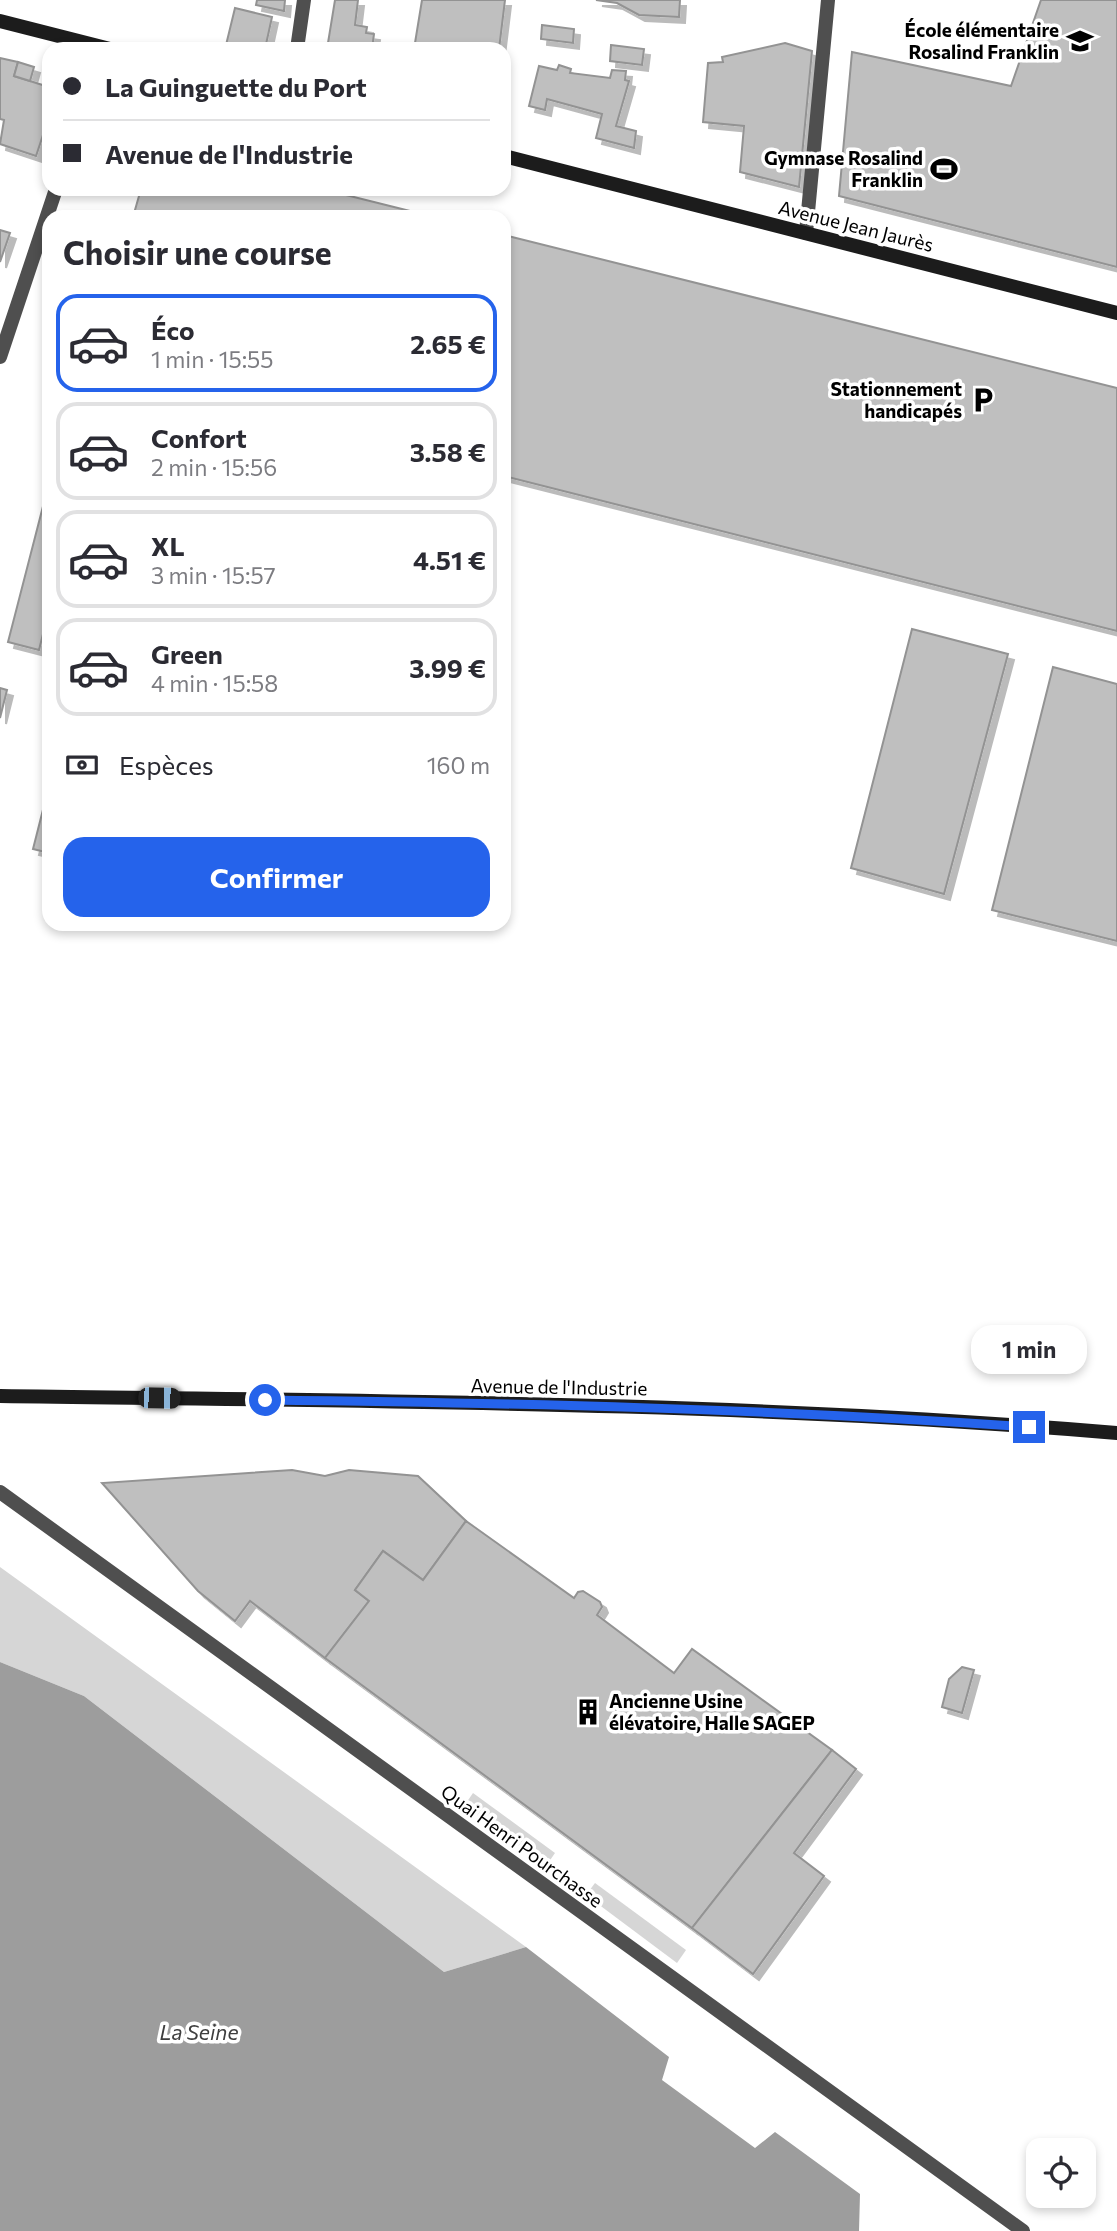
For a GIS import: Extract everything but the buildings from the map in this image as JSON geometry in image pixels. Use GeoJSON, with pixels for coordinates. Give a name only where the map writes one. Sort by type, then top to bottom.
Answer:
{"type":"FeatureCollection","features":[{"type":"Feature","properties":{"kind":"main road"},"geometry":{"type":"LineString","coordinates":[[0,21],[82,42]]}},
{"type":"Feature","properties":{"kind":"main road","name":"Avenue Jean Jaurès"},"geometry":{"type":"LineString","coordinates":[[511,158],[1117,313]]}},
{"type":"Feature","properties":{"kind":"main road","name":"Avenue de l'Industrie"},"geometry":{"type":"LineString","coordinates":[[0,1396],[693,1410],[904,1418],[1117,1433]]}},
{"type":"Feature","properties":{"kind":"street"},"geometry":{"type":"LineString","coordinates":[[298,42],[304,0]]}},
{"type":"Feature","properties":{"kind":"street"},"geometry":{"type":"LineString","coordinates":[[806,233],[828,0]]}},
{"type":"Feature","properties":{"kind":"street"},"geometry":{"type":"LineString","coordinates":[[0,357],[42,231]]}},
{"type":"Feature","properties":{"kind":"street","name":"Quai Henri Pourchasse"},"geometry":{"type":"LineString","coordinates":[[0,1492],[1023,2231]]}},
{"type":"Feature","properties":{"kind":"shaded area"},"geometry":{"type":"Polygon","coordinates":[[[0,1567],[526,1947],[444,1972],[84,1696],[0,1662],[0,1567]]]}},
{"type":"Feature","properties":{"kind":"shaded area"},"geometry":{"type":"Polygon","coordinates":[[[473,1793],[555,1853],[546,1866],[464,1806],[473,1793]]]}},
{"type":"Feature","properties":{"kind":"shaded area"},"geometry":{"type":"Polygon","coordinates":[[[595,1883],[686,1950],[677,1963],[586,1895],[595,1883]]]}},
{"type":"Feature","properties":{"kind":"water","name":"La Seine"},"geometry":{"type":"Polygon","coordinates":[[[0,1662],[84,1696],[444,1972],[526,1947],[669,2057],[662,2080],[755,2148],[775,2132],[860,2194],[859,2231],[0,2231],[0,1662]]]}},
{"type":"Feature","properties":{"kind":"place","name":"École élémentaire Rosalind Franklin"},"geometry":{"type":"Point","coordinates":[1080,41]}},
{"type":"Feature","properties":{"kind":"place","name":"Gymnase Rosalind Franklin"},"geometry":{"type":"Point","coordinates":[944,169]}},
{"type":"Feature","properties":{"kind":"place","name":"Stationnement handicapés"},"geometry":{"type":"Point","coordinates":[983,400]}},
{"type":"Feature","properties":{"kind":"place","name":"Ancienne Usine élévatoire, Halle SAGEP"},"geometry":{"type":"Point","coordinates":[588,1712]}},
{"type":"Feature","properties":{"kind":"route"},"geometry":{"type":"LineString","coordinates":[[265,1400],[693,1410],[904,1418],[1029,1427]]}}]}
